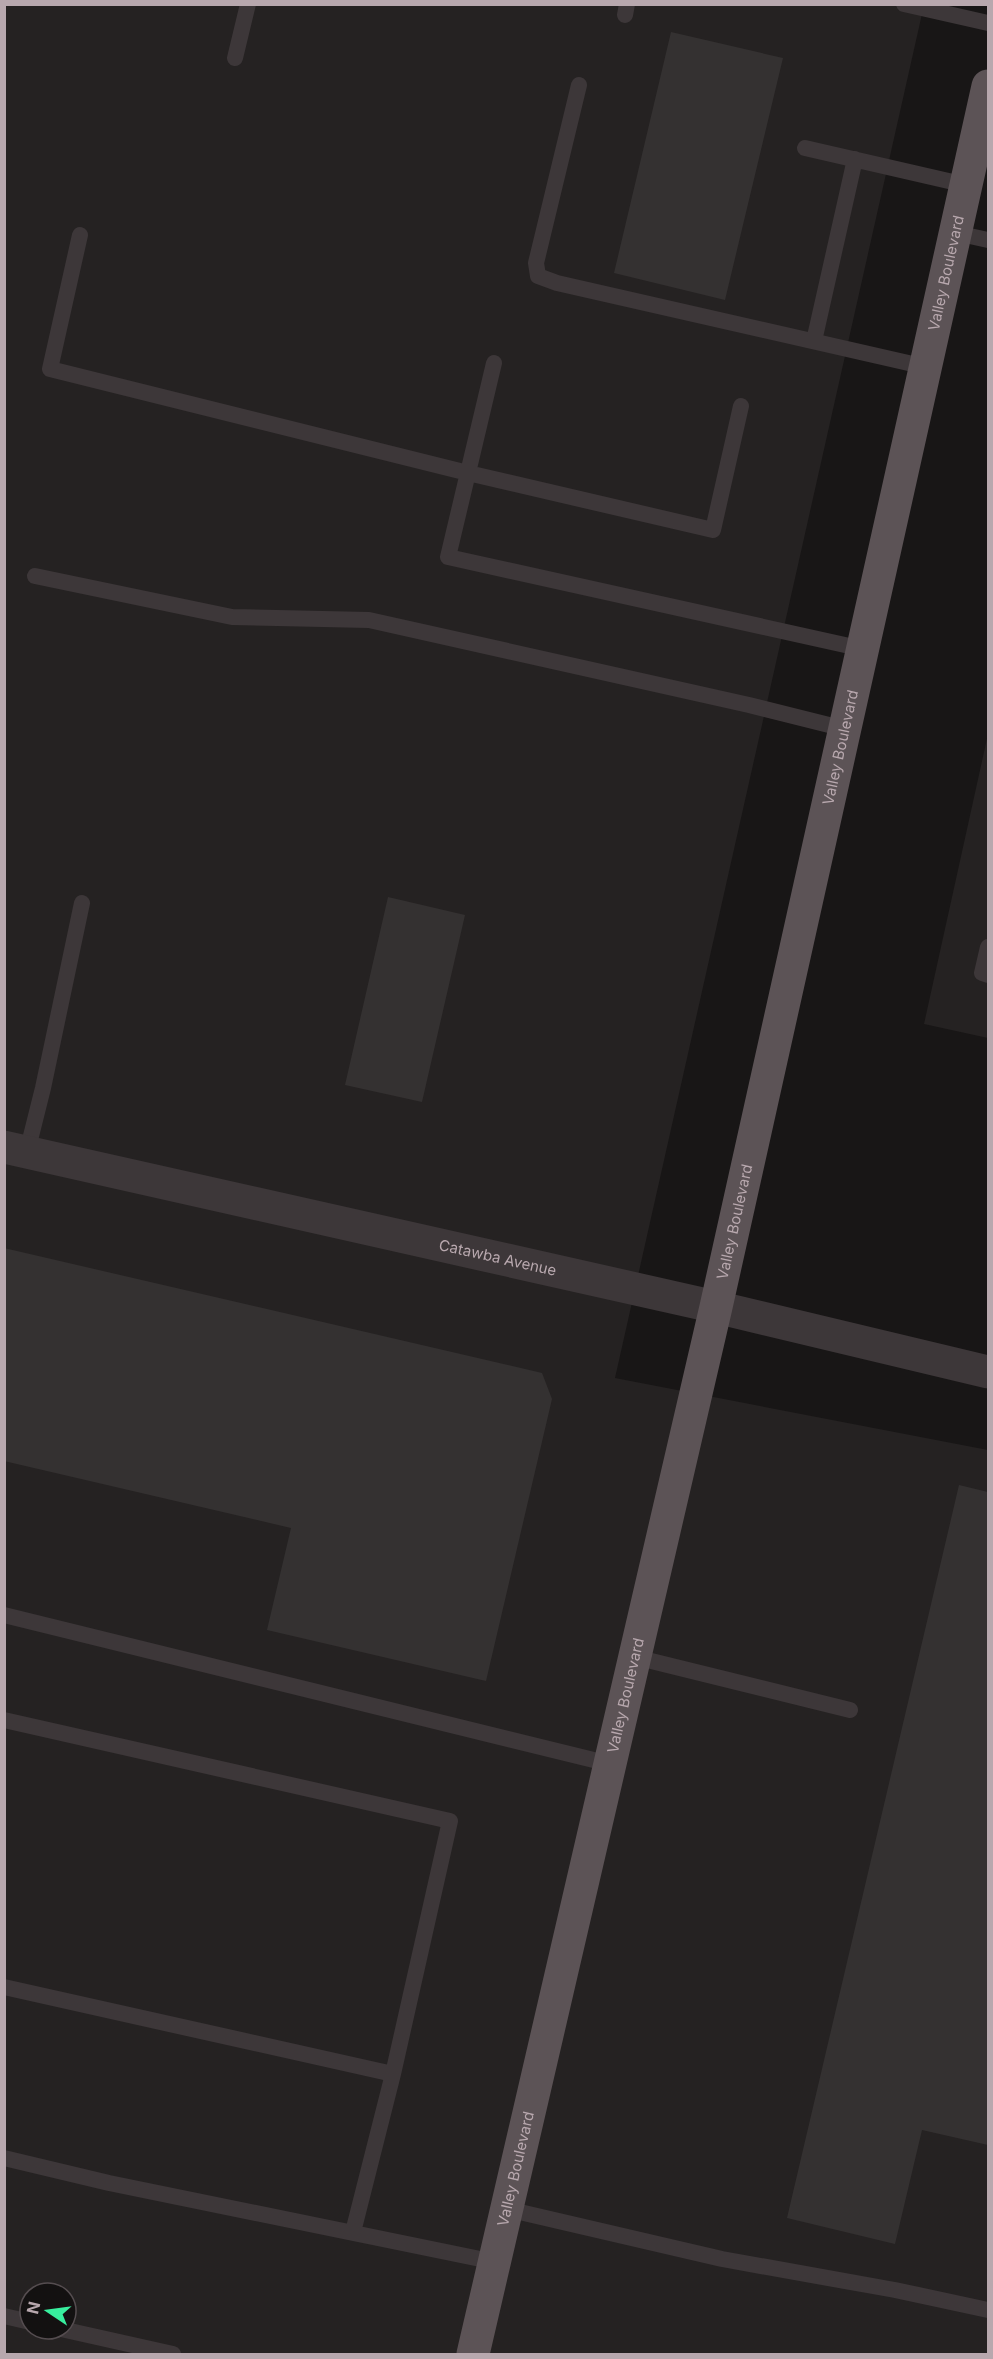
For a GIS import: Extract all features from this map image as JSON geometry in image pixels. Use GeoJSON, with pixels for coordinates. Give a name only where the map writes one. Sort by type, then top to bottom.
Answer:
{"type":"FeatureCollection","features":[{"type":"Feature","properties":{"kind":"main road","name":"Valley Boulevard"},"geometry":{"type":"LineString","coordinates":[[473,2355],[716,1307],[988,86]]}},
{"type":"Feature","properties":{"kind":"street","name":"Catawba Avenue"},"geometry":{"type":"LineString","coordinates":[[16,1150],[716,1307],[988,1372]]}},
{"type":"Feature","properties":{"kind":"lane"},"geometry":{"type":"LineString","coordinates":[[235,58],[248,4]]}},
{"type":"Feature","properties":{"kind":"lane"},"geometry":{"type":"LineString","coordinates":[[904,4],[988,23]]}},
{"type":"Feature","properties":{"kind":"lane"},"geometry":{"type":"LineString","coordinates":[[579,85],[536,263],[538,276],[557,283],[926,366]]}},
{"type":"Feature","properties":{"kind":"lane"},"geometry":{"type":"LineString","coordinates":[[805,148],[966,185]]}},
{"type":"Feature","properties":{"kind":"lane"},"geometry":{"type":"LineString","coordinates":[[814,341],[855,159]]}},
{"type":"Feature","properties":{"kind":"lane"},"geometry":{"type":"LineString","coordinates":[[956,233],[988,240]]}},
{"type":"Feature","properties":{"kind":"lane"},"geometry":{"type":"LineString","coordinates":[[80,235],[50,369],[468,473],[713,530],[741,406]]}},
{"type":"Feature","properties":{"kind":"lane"},"geometry":{"type":"LineString","coordinates":[[494,363],[448,557],[863,649]]}},
{"type":"Feature","properties":{"kind":"lane"},"geometry":{"type":"LineString","coordinates":[[35,576],[232,617],[369,620],[845,729]]}},
{"type":"Feature","properties":{"kind":"lane"},"geometry":{"type":"LineString","coordinates":[[16,1150],[43,1088],[82,903]]}},
{"type":"Feature","properties":{"kind":"lane"},"geometry":{"type":"LineString","coordinates":[[988,947],[982,973],[988,975]]}},
{"type":"Feature","properties":{"kind":"lane"},"geometry":{"type":"LineString","coordinates":[[4,1615],[610,1764]]}},
{"type":"Feature","properties":{"kind":"lane"},"geometry":{"type":"LineString","coordinates":[[635,1657],[850,1710]]}},
{"type":"Feature","properties":{"kind":"lane"},"geometry":{"type":"LineString","coordinates":[[4,1720],[450,1821],[393,2074],[353,2232]]}},
{"type":"Feature","properties":{"kind":"lane"},"geometry":{"type":"LineString","coordinates":[[4,1987],[393,2074]]}},
{"type":"Feature","properties":{"kind":"lane"},"geometry":{"type":"LineString","coordinates":[[4,2158],[109,2183],[495,2262]]}},
{"type":"Feature","properties":{"kind":"lane"},"geometry":{"type":"LineString","coordinates":[[507,2209],[722,2259],[895,2290],[988,2310]]}},
{"type":"Feature","properties":{"kind":"lane"},"geometry":{"type":"LineString","coordinates":[[78,2333],[173,2355]]}},
{"type":"Feature","properties":{"kind":"shaded area"},"geometry":{"type":"Polygon","coordinates":[[[5,5],[924,5],[615,1378],[988,1450],[988,2354],[5,2354],[5,5]]]}},
{"type":"Feature","properties":{"kind":"shaded area"},"geometry":{"type":"Polygon","coordinates":[[[988,734],[988,1038],[924,1024],[988,734]]]}},
{"type":"Feature","properties":{"kind":"building"},"geometry":{"type":"Polygon","coordinates":[[[671,32],[783,58],[725,300],[614,273],[671,32]]]}},
{"type":"Feature","properties":{"kind":"building"},"geometry":{"type":"Polygon","coordinates":[[[388,897],[465,915],[422,1102],[345,1085],[388,897]]]}},
{"type":"Feature","properties":{"kind":"building"},"geometry":{"type":"Polygon","coordinates":[[[4,1248],[542,1373],[552,1399],[486,1681],[267,1630],[291,1528],[4,1461],[4,1248]]]}},
{"type":"Feature","properties":{"kind":"building"},"geometry":{"type":"Polygon","coordinates":[[[959,1485],[988,1492],[988,2145],[922,2130],[895,2244],[787,2218],[959,1485]]]}}]}
